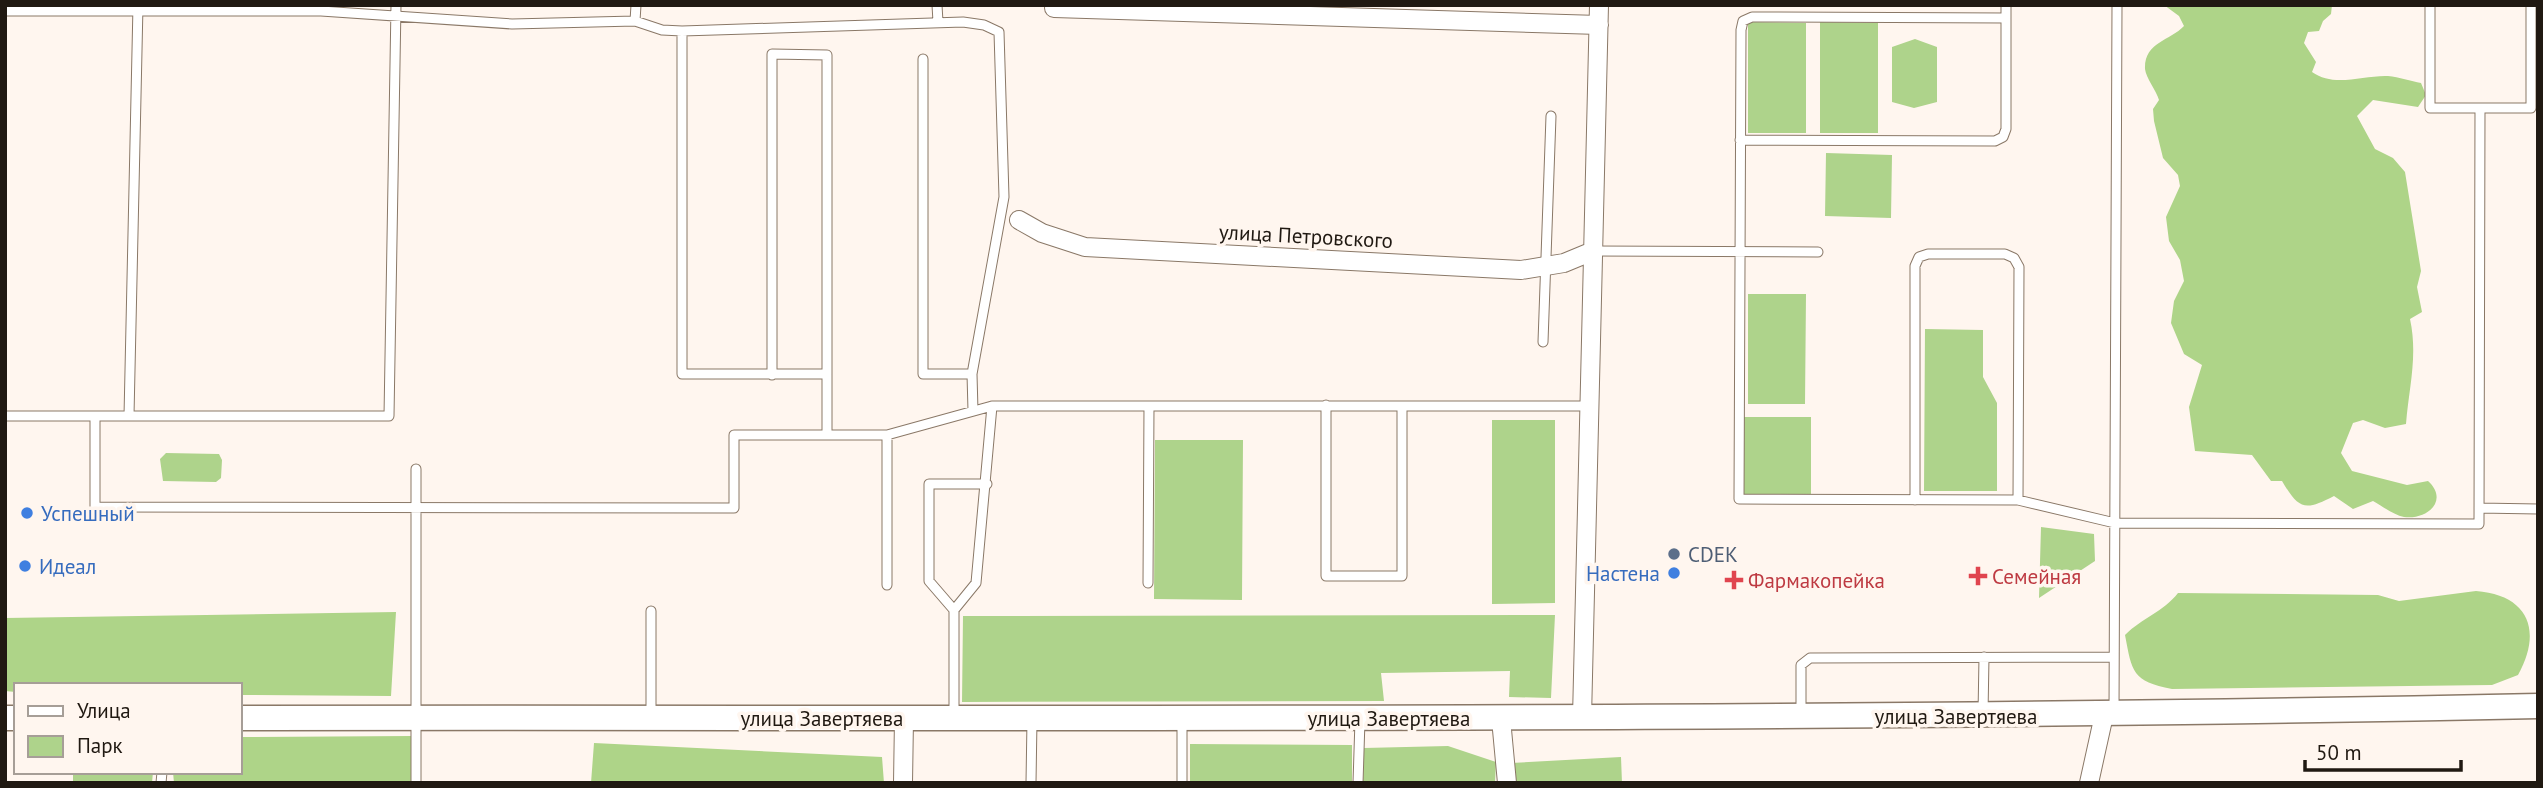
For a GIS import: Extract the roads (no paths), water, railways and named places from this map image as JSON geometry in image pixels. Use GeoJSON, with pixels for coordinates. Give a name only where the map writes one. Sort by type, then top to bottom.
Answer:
{"type":"FeatureCollection","features":[{"type":"Feature","properties":{"kind":"main road","name":"улица Завертяева"},"geometry":{"type":"LineString","coordinates":[[242,718],[1501,719],[2109,715],[2538,706]]}},
{"type":"Feature","properties":{"kind":"street"},"geometry":{"type":"LineString","coordinates":[[1582,718],[1599,5]]}},
{"type":"Feature","properties":{"kind":"street"},"geometry":{"type":"LineString","coordinates":[[1054,8],[1599,25]]}},
{"type":"Feature","properties":{"kind":"street","name":"улица Петровского"},"geometry":{"type":"LineString","coordinates":[[1019,220],[1042,233],[1085,247],[1521,270],[1546,267],[1593,251]]}},
{"type":"Feature","properties":{"kind":"street"},"geometry":{"type":"LineString","coordinates":[[2088,783],[2109,715]]}},
{"type":"Feature","properties":{"kind":"street"},"geometry":{"type":"LineString","coordinates":[[903,783],[904,719]]}},
{"type":"Feature","properties":{"kind":"street"},"geometry":{"type":"LineString","coordinates":[[1501,719],[1507,783]]}},
{"type":"Feature","properties":{"kind":"lane"},"geometry":{"type":"LineString","coordinates":[[5,416],[389,416],[396,5]]}},
{"type":"Feature","properties":{"kind":"lane"},"geometry":{"type":"LineString","coordinates":[[635,22],[636,5]]}},
{"type":"Feature","properties":{"kind":"lane"},"geometry":{"type":"LineString","coordinates":[[937,5],[938,22]]}},
{"type":"Feature","properties":{"kind":"lane"},"geometry":{"type":"LineString","coordinates":[[1740,139],[1995,141],[2003,137],[2006,129],[2006,5]]}},
{"type":"Feature","properties":{"kind":"lane"},"geometry":{"type":"LineString","coordinates":[[2109,715],[2114,657],[2117,5]]}},
{"type":"Feature","properties":{"kind":"lane"},"geometry":{"type":"LineString","coordinates":[[2430,5],[2430,108],[2531,108],[2531,5]]}},
{"type":"Feature","properties":{"kind":"lane"},"geometry":{"type":"LineString","coordinates":[[129,416],[138,8]]}},
{"type":"Feature","properties":{"kind":"lane"},"geometry":{"type":"LineString","coordinates":[[5,11],[138,8],[321,11],[512,24],[635,22],[662,30],[682,31],[938,22],[984,25],[999,32],[1004,197],[972,374],[973,411]]}},
{"type":"Feature","properties":{"kind":"lane"},"geometry":{"type":"LineString","coordinates":[[2006,18],[1752,17],[1743,21],[1739,499],[2018,500],[2115,523],[2479,524],[2480,108]]}},
{"type":"Feature","properties":{"kind":"lane"},"geometry":{"type":"LineString","coordinates":[[682,31],[682,374],[827,374]]}},
{"type":"Feature","properties":{"kind":"lane"},"geometry":{"type":"LineString","coordinates":[[772,374],[772,54],[827,55],[827,435]]}},
{"type":"Feature","properties":{"kind":"lane"},"geometry":{"type":"LineString","coordinates":[[923,59],[923,374],[972,374]]}},
{"type":"Feature","properties":{"kind":"lane"},"geometry":{"type":"LineString","coordinates":[[1544,342],[1551,116]]}},
{"type":"Feature","properties":{"kind":"lane"},"geometry":{"type":"LineString","coordinates":[[1593,251],[1818,252]]}},
{"type":"Feature","properties":{"kind":"lane"},"geometry":{"type":"LineString","coordinates":[[1915,500],[1915,266],[1919,257],[1928,254],[2005,254],[2014,258],[2019,267],[2018,500]]}},
{"type":"Feature","properties":{"kind":"lane"},"geometry":{"type":"LineString","coordinates":[[1326,405],[1326,576],[1402,576],[1402,406]]}},
{"type":"Feature","properties":{"kind":"lane"},"geometry":{"type":"LineString","coordinates":[[95,416],[95,507],[734,508],[734,435],[887,435],[992,406],[1590,406]]}},
{"type":"Feature","properties":{"kind":"lane"},"geometry":{"type":"LineString","coordinates":[[954,718],[954,610],[976,583],[992,406]]}},
{"type":"Feature","properties":{"kind":"lane"},"geometry":{"type":"LineString","coordinates":[[1149,406],[1149,583]]}},
{"type":"Feature","properties":{"kind":"lane"},"geometry":{"type":"LineString","coordinates":[[887,435],[887,586]]}},
{"type":"Feature","properties":{"kind":"lane"},"geometry":{"type":"LineString","coordinates":[[416,469],[416,783]]}},
{"type":"Feature","properties":{"kind":"lane"},"geometry":{"type":"LineString","coordinates":[[954,610],[929,581],[929,485],[987,484]]}},
{"type":"Feature","properties":{"kind":"lane"},"geometry":{"type":"LineString","coordinates":[[2479,508],[2538,509]]}},
{"type":"Feature","properties":{"kind":"lane"},"geometry":{"type":"LineString","coordinates":[[651,611],[651,718]]}},
{"type":"Feature","properties":{"kind":"lane"},"geometry":{"type":"LineString","coordinates":[[1983,716],[1984,657]]}},
{"type":"Feature","properties":{"kind":"lane"},"geometry":{"type":"LineString","coordinates":[[1801,717],[1801,666],[1810,658],[2114,657]]}},
{"type":"Feature","properties":{"kind":"lane"},"geometry":{"type":"LineString","coordinates":[[1358,783],[1360,718]]}},
{"type":"Feature","properties":{"kind":"lane"},"geometry":{"type":"LineString","coordinates":[[1031,783],[1032,719]]}},
{"type":"Feature","properties":{"kind":"lane"},"geometry":{"type":"LineString","coordinates":[[1182,719],[1182,783]]}},
{"type":"Feature","properties":{"kind":"place","name":"Успешный"},"geometry":{"type":"Point","coordinates":[27,513]}},
{"type":"Feature","properties":{"kind":"place","name":"CDEK"},"geometry":{"type":"Point","coordinates":[1674,554]}},
{"type":"Feature","properties":{"kind":"place","name":"Идеал"},"geometry":{"type":"Point","coordinates":[25,566]}},
{"type":"Feature","properties":{"kind":"place","name":"Настена"},"geometry":{"type":"Point","coordinates":[1674,573]}},
{"type":"Feature","properties":{"kind":"place","name":"Семейная"},"geometry":{"type":"Point","coordinates":[1978,576]}},
{"type":"Feature","properties":{"kind":"place","name":"Фармакопейка"},"geometry":{"type":"Point","coordinates":[1734,580]}}]}
